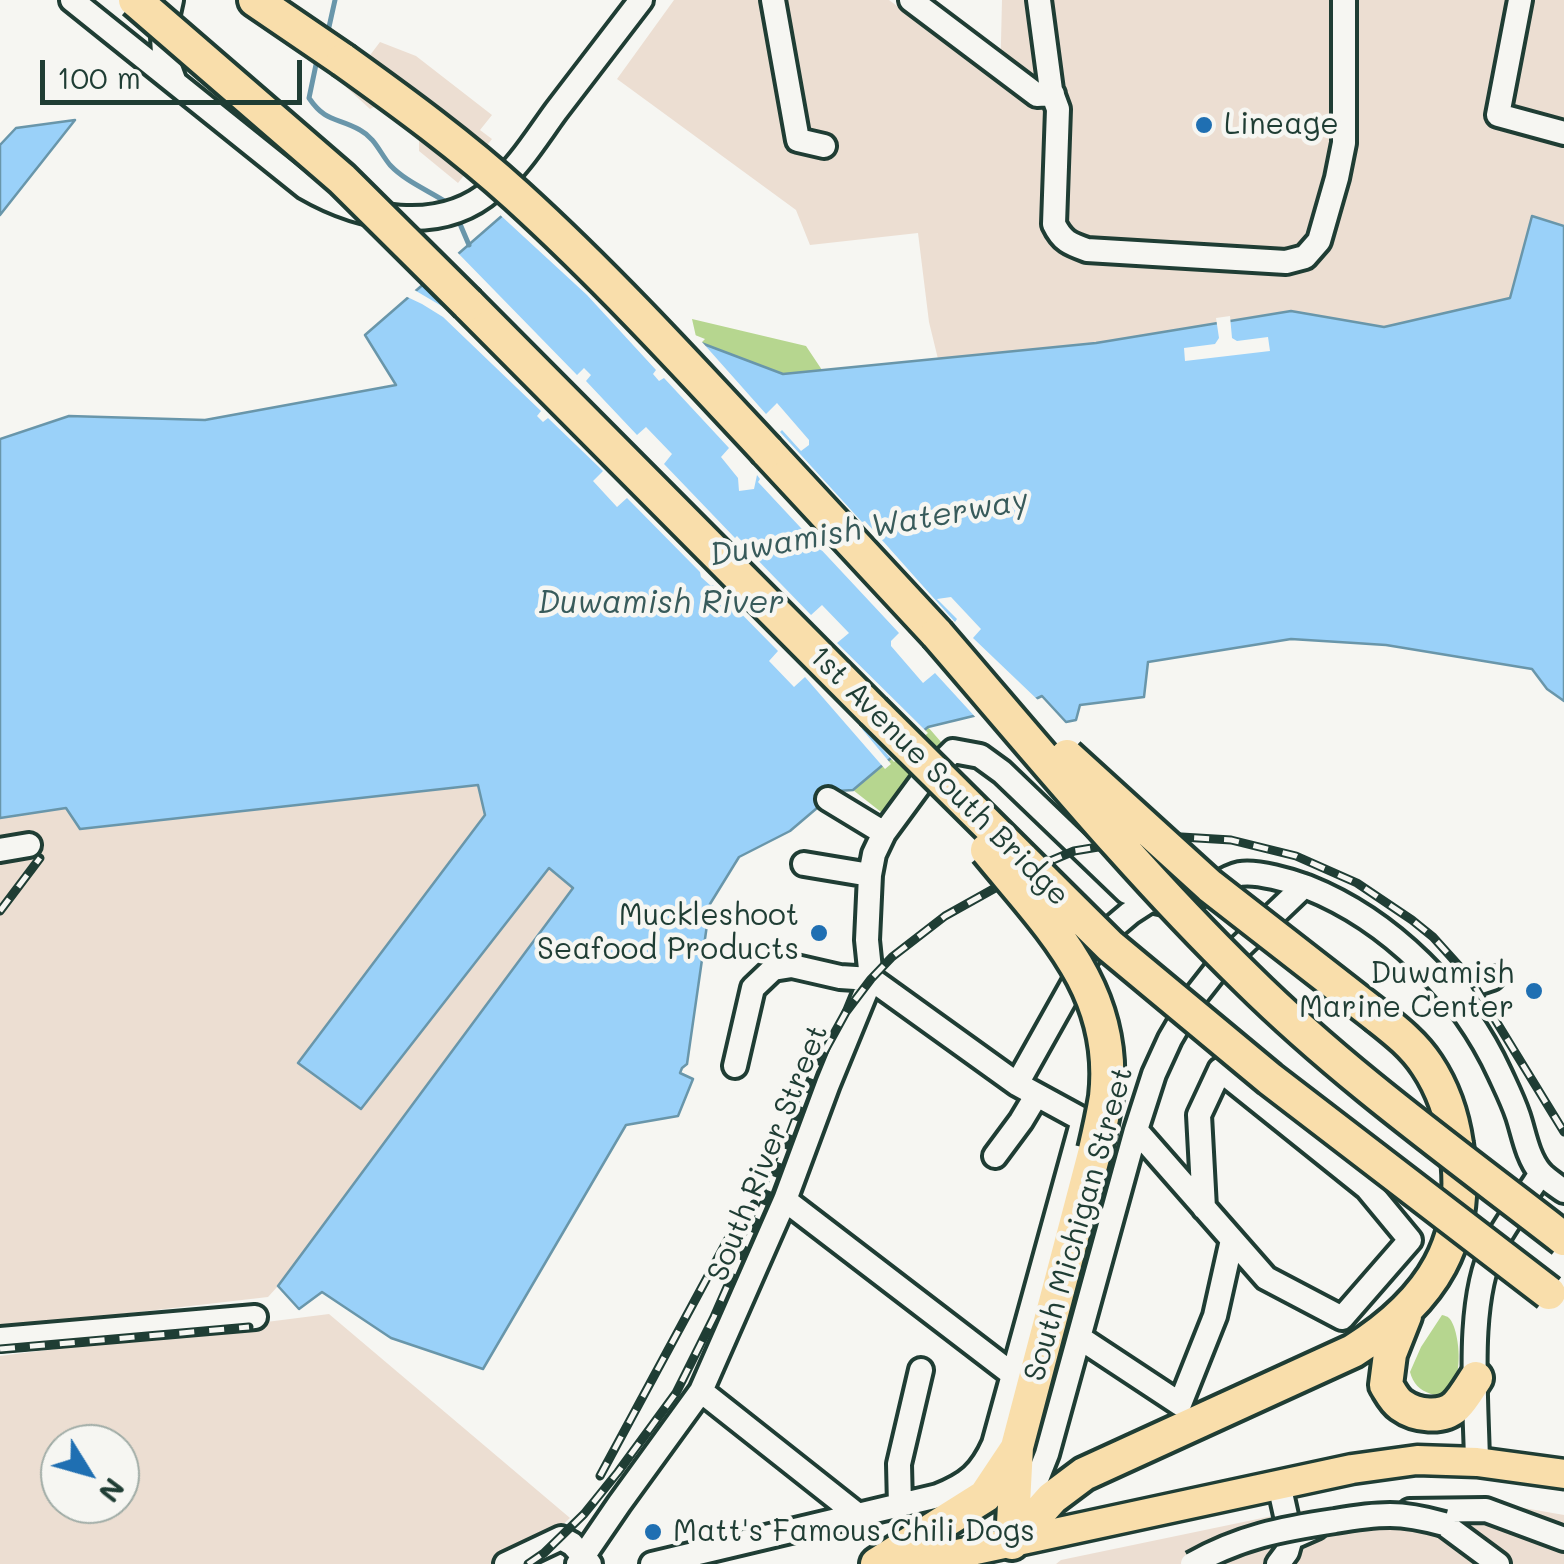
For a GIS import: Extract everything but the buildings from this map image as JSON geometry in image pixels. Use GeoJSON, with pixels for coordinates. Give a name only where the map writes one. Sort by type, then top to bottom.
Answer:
{"type":"FeatureCollection","features":[{"type":"Feature","properties":{"kind":"highway","name":"1st Avenue South Bridge"},"geometry":{"type":"LineString","coordinates":[[135,0],[342,180],[435,270],[1110,946],[1270,1079],[1557,1298]]}},
{"type":"Feature","properties":{"kind":"highway"},"geometry":{"type":"LineString","coordinates":[[255,0],[392,95],[516,194],[660,336],[937,634],[1144,871],[1245,978],[1382,1098],[1564,1239]]}},
{"type":"Feature","properties":{"kind":"highway"},"geometry":{"type":"LineString","coordinates":[[937,634],[1210,886],[1410,1042],[1446,1100],[1460,1165],[1456,1228],[1444,1257],[1429,1284],[1383,1332],[1330,1363],[1084,1474],[1052,1498],[1009,1554]]}},
{"type":"Feature","properties":{"kind":"highway"},"geometry":{"type":"LineString","coordinates":[[873,711],[1076,961],[1092,992],[1105,1044],[1106,1097],[1089,1135],[1018,1447],[1009,1554]]}},
{"type":"Feature","properties":{"kind":"highway"},"geometry":{"type":"LineString","coordinates":[[1406,1311],[1390,1354],[1386,1386],[1396,1400],[1422,1414],[1441,1414],[1454,1408],[1476,1378]]}},
{"type":"Feature","properties":{"kind":"highway"},"geometry":{"type":"LineString","coordinates":[[877,1564],[985,1496],[1018,1447]]}},
{"type":"Feature","properties":{"kind":"main road"},"geometry":{"type":"LineString","coordinates":[[912,1564],[1009,1554],[1279,1484],[1417,1460],[1477,1462],[1564,1474]]}},
{"type":"Feature","properties":{"kind":"street"},"geometry":{"type":"LineString","coordinates":[[171,0],[164,53],[174,80]]}},
{"type":"Feature","properties":{"kind":"street"},"geometry":{"type":"LineString","coordinates":[[78,2],[304,186],[342,206],[382,217],[403,218],[440,215],[493,190],[640,0]]}},
{"type":"Feature","properties":{"kind":"street"},"geometry":{"type":"LineString","coordinates":[[773,0],[798,140],[824,146]]}},
{"type":"Feature","properties":{"kind":"street"},"geometry":{"type":"LineString","coordinates":[[911,0],[1038,95],[1053,94]]}},
{"type":"Feature","properties":{"kind":"street"},"geometry":{"type":"LineString","coordinates":[[1039,0],[1058,109],[1054,224],[1060,238],[1087,250],[1286,262],[1305,257],[1319,241],[1337,178],[1344,143],[1344,0]]}},
{"type":"Feature","properties":{"kind":"street"},"geometry":{"type":"LineString","coordinates":[[1520,0],[1498,116],[1564,133]]}},
{"type":"Feature","properties":{"kind":"street","name":"South River Street"},"geometry":{"type":"LineString","coordinates":[[584,1561],[702,1391],[784,1200],[872,979],[867,940],[870,875],[884,832],[920,784],[954,750],[980,756],[1002,772]]}},
{"type":"Feature","properties":{"kind":"street"},"geometry":{"type":"LineString","coordinates":[[1026,750],[1002,772],[1127,892],[1180,904],[1240,874],[1254,874],[1304,886],[1336,901],[1395,940],[1426,968],[1478,1034],[1499,1070],[1529,1154],[1541,1174],[1564,1190]]}},
{"type":"Feature","properties":{"kind":"street"},"geometry":{"type":"LineString","coordinates":[[828,799],[884,832]]}},
{"type":"Feature","properties":{"kind":"street"},"geometry":{"type":"LineString","coordinates":[[0,850],[29,844]]}},
{"type":"Feature","properties":{"kind":"street"},"geometry":{"type":"LineString","coordinates":[[804,864],[870,875]]}},
{"type":"Feature","properties":{"kind":"street","name":"South Michigan Street"},"geometry":{"type":"LineString","coordinates":[[1009,1554],[1047,1454],[1154,1074],[1194,998],[1216,970],[1304,886]]}},
{"type":"Feature","properties":{"kind":"street"},"geometry":{"type":"LineString","coordinates":[[995,1156],[1097,941],[1150,900]]}},
{"type":"Feature","properties":{"kind":"street"},"geometry":{"type":"LineString","coordinates":[[735,1066],[753,988],[773,969],[792,966],[840,978],[872,979],[1089,1135],[1136,1130],[1204,1208],[1232,1240],[1266,1278],[1342,1318],[1410,1240],[1368,1188],[1220,1070],[1200,1114],[1204,1208]]}},
{"type":"Feature","properties":{"kind":"street"},"geometry":{"type":"LineString","coordinates":[[1454,1000],[1474,984],[1492,978]]}},
{"type":"Feature","properties":{"kind":"street","name":"South Michigan Street"},"geometry":{"type":"LineString","coordinates":[[900,1506],[958,1488],[985,1465],[1089,1135]]}},
{"type":"Feature","properties":{"kind":"street"},"geometry":{"type":"LineString","coordinates":[[1477,1462],[1477,1317],[1482,1280],[1494,1247],[1541,1174]]}},
{"type":"Feature","properties":{"kind":"street"},"geometry":{"type":"LineString","coordinates":[[784,1200],[1012,1374]]}},
{"type":"Feature","properties":{"kind":"street"},"geometry":{"type":"LineString","coordinates":[[1080,1338],[1180,1404],[1214,1316],[1232,1240]]}},
{"type":"Feature","properties":{"kind":"street"},"geometry":{"type":"LineString","coordinates":[[0,1339],[254,1318]]}},
{"type":"Feature","properties":{"kind":"street"},"geometry":{"type":"LineString","coordinates":[[652,1564],[900,1506],[899,1464],[921,1370]]}},
{"type":"Feature","properties":{"kind":"street"},"geometry":{"type":"LineString","coordinates":[[702,1391],[859,1516]]}},
{"type":"Feature","properties":{"kind":"street"},"geometry":{"type":"LineString","coordinates":[[1278,1564],[1291,1538],[1279,1484]]}},
{"type":"Feature","properties":{"kind":"street"},"geometry":{"type":"LineString","coordinates":[[1291,1538],[1349,1513],[1486,1510],[1564,1539]]}},
{"type":"Feature","properties":{"kind":"street"},"geometry":{"type":"LineString","coordinates":[[1192,1564],[1252,1536],[1387,1515],[1444,1524],[1498,1564]]}},
{"type":"Feature","properties":{"kind":"street"},"geometry":{"type":"LineString","coordinates":[[506,1564],[561,1538],[584,1561]]}},
{"type":"Feature","properties":{"kind":"shaded area"},"geometry":{"type":"Polygon","coordinates":[[[674,0],[889,0],[1000,84],[1002,0],[1564,0],[1564,226],[1532,216],[1511,298],[1383,327],[1291,311],[1096,343],[938,359],[929,322],[918,233],[810,245],[796,210],[617,79],[674,0]]]}},
{"type":"Feature","properties":{"kind":"shaded area"},"geometry":{"type":"Polygon","coordinates":[[[380,42],[416,56],[492,115],[480,130],[492,139],[458,183],[419,151],[419,136],[378,105],[370,109],[346,87],[380,42]]]}},
{"type":"Feature","properties":{"kind":"shaded area"},"geometry":{"type":"Polygon","coordinates":[[[479,785],[485,815],[299,1063],[361,1108],[549,867],[573,888],[278,1286],[268,1297],[0,1328],[0,818],[67,808],[81,829],[479,785]]]}},
{"type":"Feature","properties":{"kind":"shaded area"},"geometry":{"type":"Polygon","coordinates":[[[329,1314],[570,1518],[514,1564],[0,1564],[0,1356],[329,1314]]]}},
{"type":"Feature","properties":{"kind":"shaded area"},"geometry":{"type":"Polygon","coordinates":[[[1467,1498],[1564,1515],[1564,1564],[1056,1564],[1296,1511],[1467,1498]]]}},
{"type":"Feature","properties":{"kind":"green space"},"geometry":{"type":"Polygon","coordinates":[[[692,319],[806,346],[822,370],[782,374],[697,341],[692,319]]]}},
{"type":"Feature","properties":{"kind":"green space"},"geometry":{"type":"Polygon","coordinates":[[[928,727],[948,750],[881,812],[853,790],[928,727]]]}},
{"type":"Feature","properties":{"kind":"green space"},"geometry":{"type":"Polygon","coordinates":[[[1442,1315],[1449,1318],[1457,1337],[1458,1365],[1451,1389],[1431,1394],[1417,1386],[1410,1372],[1442,1315]]]}},
{"type":"Feature","properties":{"kind":"water"},"geometry":{"type":"Polygon","coordinates":[[[75,120],[0,215],[0,145],[16,128],[75,120]]]}},
{"type":"Feature","properties":{"kind":"water","name":"Duwamish River"},"geometry":{"type":"Polygon","coordinates":[[[527,194],[672,332],[783,374],[1096,343],[1291,311],[1384,327],[1510,298],[1532,216],[1564,226],[1564,701],[1547,689],[1532,669],[1386,645],[1291,639],[1148,662],[1144,697],[1080,705],[1076,720],[1066,722],[1042,696],[928,727],[853,790],[837,791],[790,831],[739,857],[710,904],[687,1064],[680,1073],[693,1079],[678,1116],[626,1125],[483,1369],[391,1338],[322,1292],[299,1309],[278,1286],[573,888],[549,868],[361,1109],[298,1063],[485,815],[478,785],[80,829],[66,808],[0,818],[0,439],[69,416],[205,420],[396,385],[365,335],[527,194]]]}},
{"type":"Feature","properties":{"kind":"pier"},"geometry":{"type":"Polygon","coordinates":[[[524,190],[531,190],[675,327],[705,339],[702,342],[766,414],[777,403],[809,440],[809,445],[801,451],[780,432],[955,622],[957,619],[937,599],[951,597],[981,629],[973,638],[1040,702],[978,720],[935,673],[923,683],[891,646],[899,633],[758,482],[757,475],[754,489],[739,491],[738,478],[721,457],[729,448],[664,378],[659,381],[653,374],[656,370],[587,295],[498,213],[524,190]]]}},
{"type":"Feature","properties":{"kind":"pier"},"geometry":{"type":"Polygon","coordinates":[[[455,250],[577,375],[584,368],[591,375],[586,381],[637,435],[646,427],[672,454],[664,464],[811,615],[822,605],[849,633],[837,643],[928,733],[894,762],[863,727],[891,764],[885,769],[805,677],[794,687],[769,661],[778,651],[627,498],[617,507],[593,481],[603,471],[548,418],[543,422],[537,416],[541,411],[443,317],[403,295],[411,288],[450,311],[420,281],[455,250]]]}},
{"type":"Feature","properties":{"kind":"pier"},"geometry":{"type":"Polygon","coordinates":[[[1230,316],[1232,338],[1237,341],[1268,337],[1270,351],[1185,361],[1184,348],[1215,344],[1219,338],[1216,318],[1230,316]]]}},
{"type":"Feature","properties":{"kind":"waterway"},"geometry":{"type":"LineString","coordinates":[[327,36],[335,0]]}},
{"type":"Feature","properties":{"kind":"waterway"},"geometry":{"type":"LineString","coordinates":[[318,55],[309,98],[315,106],[327,116],[365,133],[396,171],[449,204]]}},
{"type":"Feature","properties":{"kind":"waterway"},"geometry":{"type":"LineString","coordinates":[[457,217],[469,245]]}},
{"type":"Feature","properties":{"kind":"railway"},"geometry":{"type":"LineString","coordinates":[[528,1564],[584,1514],[676,1393],[766,1198],[814,1070],[846,1012],[871,979],[892,957],[945,916],[1022,873],[1074,851],[1165,836],[1231,840],[1296,856],[1357,883],[1433,937],[1469,977],[1564,1132]]}},
{"type":"Feature","properties":{"kind":"railway"},"geometry":{"type":"LineString","coordinates":[[0,911],[40,858]]}},
{"type":"Feature","properties":{"kind":"railway"},"geometry":{"type":"LineString","coordinates":[[600,1476],[728,1239],[754,1204]]}},
{"type":"Feature","properties":{"kind":"railway"},"geometry":{"type":"LineString","coordinates":[[0,1349],[249,1327]]}},
{"type":"Feature","properties":{"kind":"place","name":"Lineage"},"geometry":{"type":"Point","coordinates":[1204,125]}},
{"type":"Feature","properties":{"kind":"place","name":"Muckleshoot Seafood Products"},"geometry":{"type":"Point","coordinates":[819,933]}},
{"type":"Feature","properties":{"kind":"place","name":"Duwamish Marine Center"},"geometry":{"type":"Point","coordinates":[1534,991]}},
{"type":"Feature","properties":{"kind":"place","name":"Matt's Famous Chili Dogs"},"geometry":{"type":"Point","coordinates":[653,1532]}},
{"type":"Feature","properties":{"kind":"water label","name":"Duwamish Waterway"},"geometry":{"type":"Point","coordinates":[869,528]}}]}
